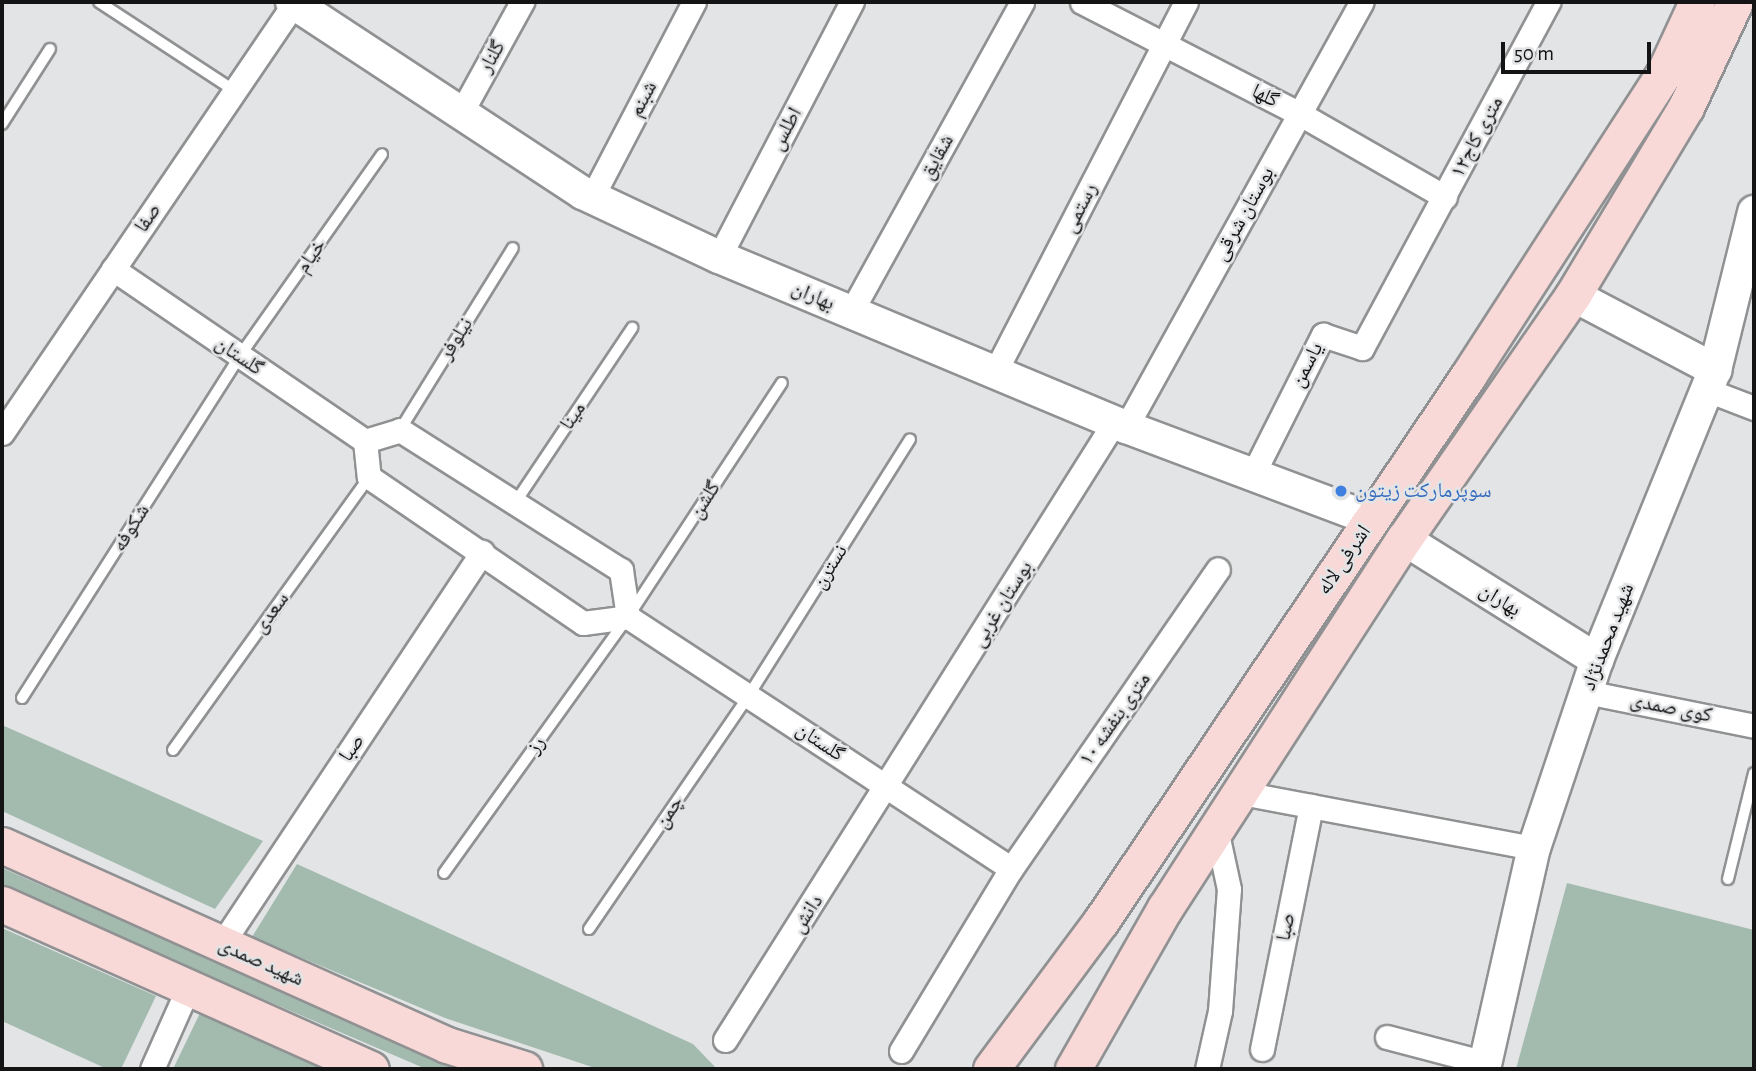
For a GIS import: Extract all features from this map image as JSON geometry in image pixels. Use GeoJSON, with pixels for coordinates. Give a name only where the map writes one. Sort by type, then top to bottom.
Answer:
{"type":"FeatureCollection","features":[{"type":"Feature","properties":{"kind":"main road","name":"بهاران"},"geometry":{"type":"LineString","coordinates":[[294,2],[592,197],[719,257],[995,372],[1121,424],[1371,519]]}},
{"type":"Feature","properties":{"kind":"main road","name":"اشرفی لاله"},"geometry":{"type":"LineString","coordinates":[[992,1069],[1101,921],[1371,519],[1664,73],[1698,2]]}},
{"type":"Feature","properties":{"kind":"main road","name":"اشرفی لاله"},"geometry":{"type":"LineString","coordinates":[[1073,1069],[1165,908],[1216,829],[1242,793],[1404,539],[1573,295],[1686,107],[1735,2]]}},
{"type":"Feature","properties":{"kind":"main road","name":"شهید محمدنژاد"},"geometry":{"type":"LineString","coordinates":[[1485,1066],[1534,848],[1597,660],[1711,380],[1754,212]]}},
{"type":"Feature","properties":{"kind":"main road"},"geometry":{"type":"LineString","coordinates":[[1573,295],[1711,380]]}},
{"type":"Feature","properties":{"kind":"main road","name":"بهاران"},"geometry":{"type":"LineString","coordinates":[[1404,539],[1597,660]]}},
{"type":"Feature","properties":{"kind":"main road","name":"شهید صمدی"},"geometry":{"type":"LineString","coordinates":[[2,845],[447,1045],[524,1069]]}},
{"type":"Feature","properties":{"kind":"main road"},"geometry":{"type":"LineString","coordinates":[[2,904],[371,1069]]}},
{"type":"Feature","properties":{"kind":"street","name":"صفا"},"geometry":{"type":"LineString","coordinates":[[2,433],[294,2]]}},
{"type":"Feature","properties":{"kind":"street","name":"گلنار"},"geometry":{"type":"LineString","coordinates":[[461,113],[522,2]]}},
{"type":"Feature","properties":{"kind":"street","name":"شبنم"},"geometry":{"type":"LineString","coordinates":[[592,197],[694,2]]}},
{"type":"Feature","properties":{"kind":"street","name":"اطلس"},"geometry":{"type":"LineString","coordinates":[[719,257],[852,2]]}},
{"type":"Feature","properties":{"kind":"street","name":"شقایق"},"geometry":{"type":"LineString","coordinates":[[851,312],[1023,2]]}},
{"type":"Feature","properties":{"kind":"street","name":"گلها"},"geometry":{"type":"LineString","coordinates":[[1083,2],[1300,114],[1445,197]]}},
{"type":"Feature","properties":{"kind":"street","name":"رستمی"},"geometry":{"type":"LineString","coordinates":[[995,372],[1186,2]]}},
{"type":"Feature","properties":{"kind":"street","name":"بوستان شرقی"},"geometry":{"type":"LineString","coordinates":[[1121,424],[1362,2]]}},
{"type":"Feature","properties":{"kind":"street","name":"۱۲متری کاج"},"geometry":{"type":"LineString","coordinates":[[1445,197],[1548,2]]}},
{"type":"Feature","properties":{"kind":"street","name":"یاسمن"},"geometry":{"type":"LineString","coordinates":[[1253,474],[1323,335],[1362,348],[1445,197]]}},
{"type":"Feature","properties":{"kind":"street","name":"گلستان"},"geometry":{"type":"LineString","coordinates":[[113,268],[365,441]]}},
{"type":"Feature","properties":{"kind":"street"},"geometry":{"type":"LineString","coordinates":[[1711,380],[1754,408]]}},
{"type":"Feature","properties":{"kind":"street","name":"بوستان غربی"},"geometry":{"type":"LineString","coordinates":[[888,787],[1121,424]]}},
{"type":"Feature","properties":{"kind":"street"},"geometry":{"type":"LineString","coordinates":[[400,430],[621,570],[628,617],[583,623],[369,477],[365,441],[400,430]]}},
{"type":"Feature","properties":{"kind":"street","name":"صبا"},"geometry":{"type":"LineString","coordinates":[[221,945],[482,552]]}},
{"type":"Feature","properties":{"kind":"street","name":"۱۰ متری بنفشه"},"geometry":{"type":"LineString","coordinates":[[901,1051],[1011,869],[1219,569]]}},
{"type":"Feature","properties":{"kind":"street","name":"گلستان"},"geometry":{"type":"LineString","coordinates":[[628,617],[1011,869]]}},
{"type":"Feature","properties":{"kind":"street","name":"کوی صمدی"},"geometry":{"type":"LineString","coordinates":[[1586,692],[1754,726]]}},
{"type":"Feature","properties":{"kind":"street","name":"دانش"},"geometry":{"type":"LineString","coordinates":[[725,1040],[888,787]]}},
{"type":"Feature","properties":{"kind":"street"},"geometry":{"type":"LineString","coordinates":[[1242,793],[1534,848]]}},
{"type":"Feature","properties":{"kind":"street","name":"صبا"},"geometry":{"type":"LineString","coordinates":[[1262,1049],[1311,806]]}},
{"type":"Feature","properties":{"kind":"street"},"geometry":{"type":"LineString","coordinates":[[1207,1069],[1220,1011],[1229,889],[1216,829]]}},
{"type":"Feature","properties":{"kind":"street"},"geometry":{"type":"LineString","coordinates":[[152,1069],[189,986]]}},
{"type":"Feature","properties":{"kind":"street"},"geometry":{"type":"LineString","coordinates":[[1387,1037],[1485,1066]]}},
{"type":"Feature","properties":{"kind":"lane"},"geometry":{"type":"LineString","coordinates":[[99,2],[235,92]]}},
{"type":"Feature","properties":{"kind":"lane"},"geometry":{"type":"LineString","coordinates":[[2,124],[50,49]]}},
{"type":"Feature","properties":{"kind":"lane","name":"خیام"},"geometry":{"type":"LineString","coordinates":[[239,357],[382,154]]}},
{"type":"Feature","properties":{"kind":"lane","name":"نیلوفر"},"geometry":{"type":"LineString","coordinates":[[400,430],[513,248]]}},
{"type":"Feature","properties":{"kind":"lane","name":"مینا"},"geometry":{"type":"LineString","coordinates":[[514,503],[632,328]]}},
{"type":"Feature","properties":{"kind":"lane","name":"شکوفه"},"geometry":{"type":"LineString","coordinates":[[22,698],[239,357]]}},
{"type":"Feature","properties":{"kind":"lane","name":"گلشن"},"geometry":{"type":"LineString","coordinates":[[628,617],[782,383]]}},
{"type":"Feature","properties":{"kind":"lane","name":"نسترن"},"geometry":{"type":"LineString","coordinates":[[750,695],[911,439]]}},
{"type":"Feature","properties":{"kind":"lane","name":"سعدی"},"geometry":{"type":"LineString","coordinates":[[173,750],[369,477]]}},
{"type":"Feature","properties":{"kind":"lane","name":"رز"},"geometry":{"type":"LineString","coordinates":[[444,873],[628,617]]}},
{"type":"Feature","properties":{"kind":"lane","name":"چمن"},"geometry":{"type":"LineString","coordinates":[[589,929],[750,695]]}},
{"type":"Feature","properties":{"kind":"lane"},"geometry":{"type":"LineString","coordinates":[[1728,879],[1754,774]]}},
{"type":"Feature","properties":{"kind":"green space"},"geometry":{"type":"Polygon","coordinates":[[[2,725],[263,841],[215,909],[2,811],[2,725]]]}},
{"type":"Feature","properties":{"kind":"green space"},"geometry":{"type":"Polygon","coordinates":[[[297,864],[693,1044],[717,1069],[598,1069],[445,1018],[252,937],[297,864]]]}},
{"type":"Feature","properties":{"kind":"green space"},"geometry":{"type":"Polygon","coordinates":[[[2,868],[464,1069],[426,1069],[130,942],[2,884],[2,868]]]}},
{"type":"Feature","properties":{"kind":"green space"},"geometry":{"type":"Polygon","coordinates":[[[1567,883],[1754,930],[1754,1069],[1516,1069],[1567,883]]]}},
{"type":"Feature","properties":{"kind":"green space"},"geometry":{"type":"Polygon","coordinates":[[[2,928],[156,996],[121,1069],[107,1069],[2,1021],[2,928]]]}},
{"type":"Feature","properties":{"kind":"green space"},"geometry":{"type":"Polygon","coordinates":[[[201,1011],[327,1069],[173,1069],[201,1011]]]}},
{"type":"Feature","properties":{"kind":"place","name":"سوپرمارکت زیتون"},"geometry":{"type":"Point","coordinates":[1341,491]}}]}
